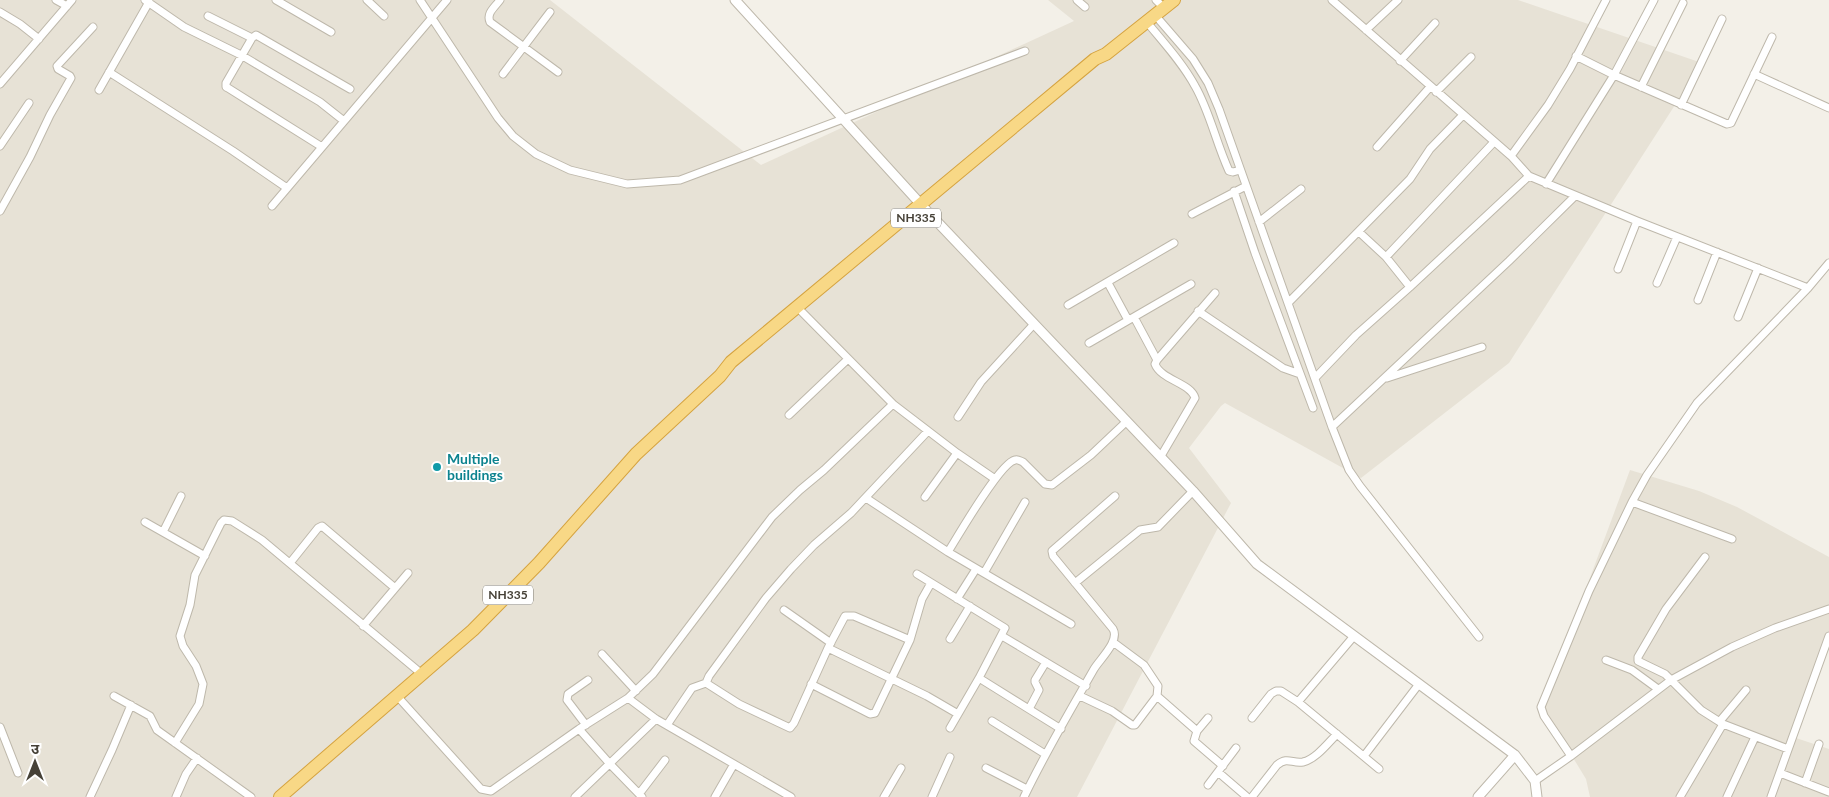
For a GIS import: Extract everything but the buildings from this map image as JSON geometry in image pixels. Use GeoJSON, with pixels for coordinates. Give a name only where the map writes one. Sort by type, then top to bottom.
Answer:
{"type":"FeatureCollection","features":[{"type":"Feature","properties":{"kind":"highway","name":"NH335"},"geometry":{"type":"LineString","coordinates":[[720,376],[730,371],[802,312],[1095,59],[1106,54],[1159,9]]}},
{"type":"Feature","properties":{"kind":"highway","name":"NH335"},"geometry":{"type":"LineString","coordinates":[[280,797],[422,675],[496,607],[636,454],[720,376],[730,362],[923,207]]}},
{"type":"Feature","properties":{"kind":"street"},"geometry":{"type":"LineString","coordinates":[[0,84],[69,3],[56,0]]}},
{"type":"Feature","properties":{"kind":"street"},"geometry":{"type":"LineString","coordinates":[[276,0],[331,32]]}},
{"type":"Feature","properties":{"kind":"street"},"geometry":{"type":"LineString","coordinates":[[367,0],[384,16]]}},
{"type":"Feature","properties":{"kind":"street"},"geometry":{"type":"LineString","coordinates":[[420,0],[498,118],[513,136],[536,154],[570,170],[628,184],[680,180],[1025,51]]}},
{"type":"Feature","properties":{"kind":"street"},"geometry":{"type":"LineString","coordinates":[[272,206],[447,0]]}},
{"type":"Feature","properties":{"kind":"street"},"geometry":{"type":"LineString","coordinates":[[500,0],[490,14],[489,20],[558,72]]}},
{"type":"Feature","properties":{"kind":"street"},"geometry":{"type":"LineString","coordinates":[[735,0],[923,207],[1161,456],[1257,564],[1515,756],[1535,780],[1537,797]]}},
{"type":"Feature","properties":{"kind":"street"},"geometry":{"type":"LineString","coordinates":[[1077,0],[1085,7]]}},
{"type":"Feature","properties":{"kind":"street"},"geometry":{"type":"LineString","coordinates":[[1366,30],[1398,0]]}},
{"type":"Feature","properties":{"kind":"street"},"geometry":{"type":"LineString","coordinates":[[1511,156],[1548,105],[1606,0]]}},
{"type":"Feature","properties":{"kind":"street"},"geometry":{"type":"LineString","coordinates":[[1546,184],[1614,76],[1654,0]]}},
{"type":"Feature","properties":{"kind":"street"},"geometry":{"type":"LineString","coordinates":[[99,90],[131,37],[147,1],[184,27],[241,55],[320,102],[344,121]]}},
{"type":"Feature","properties":{"kind":"street"},"geometry":{"type":"LineString","coordinates":[[1334,1],[1400,61],[1511,156],[1529,176],[1637,221],[1808,288]]}},
{"type":"Feature","properties":{"kind":"street"},"geometry":{"type":"LineString","coordinates":[[1641,87],[1683,4]]}},
{"type":"Feature","properties":{"kind":"street"},"geometry":{"type":"LineString","coordinates":[[1159,9],[1208,83],[1219,109],[1349,470],[1479,637]]}},
{"type":"Feature","properties":{"kind":"street"},"geometry":{"type":"LineString","coordinates":[[1159,9],[1184,69],[1203,102],[1229,171],[1240,170]]}},
{"type":"Feature","properties":{"kind":"street"},"geometry":{"type":"LineString","coordinates":[[0,12],[20,24],[39,40]]}},
{"type":"Feature","properties":{"kind":"street"},"geometry":{"type":"LineString","coordinates":[[503,74],[550,12]]}},
{"type":"Feature","properties":{"kind":"street"},"geometry":{"type":"LineString","coordinates":[[208,16],[252,38]]}},
{"type":"Feature","properties":{"kind":"street"},"geometry":{"type":"LineString","coordinates":[[1681,104],[1722,19]]}},
{"type":"Feature","properties":{"kind":"street"},"geometry":{"type":"LineString","coordinates":[[1400,61],[1435,22]]}},
{"type":"Feature","properties":{"kind":"street"},"geometry":{"type":"LineString","coordinates":[[0,211],[71,78],[58,69],[57,66],[93,26]]}},
{"type":"Feature","properties":{"kind":"street"},"geometry":{"type":"LineString","coordinates":[[322,147],[226,87],[226,83],[254,35],[259,36],[350,89]]}},
{"type":"Feature","properties":{"kind":"street"},"geometry":{"type":"LineString","coordinates":[[1576,56],[1614,76],[1727,124],[1731,122],[1772,37]]}},
{"type":"Feature","properties":{"kind":"street"},"geometry":{"type":"LineString","coordinates":[[1377,147],[1433,89],[1471,58]]}},
{"type":"Feature","properties":{"kind":"street"},"geometry":{"type":"LineString","coordinates":[[109,72],[233,151],[287,188]]}},
{"type":"Feature","properties":{"kind":"street"},"geometry":{"type":"LineString","coordinates":[[1754,74],[1829,108]]}},
{"type":"Feature","properties":{"kind":"street"},"geometry":{"type":"LineString","coordinates":[[0,146],[29,103]]}},
{"type":"Feature","properties":{"kind":"street"},"geometry":{"type":"LineString","coordinates":[[1288,303],[1410,179],[1430,149],[1463,115]]}},
{"type":"Feature","properties":{"kind":"street"},"geometry":{"type":"LineString","coordinates":[[1386,257],[1494,142]]}},
{"type":"Feature","properties":{"kind":"street"},"geometry":{"type":"LineString","coordinates":[[1315,378],[1356,335],[1529,176]]}},
{"type":"Feature","properties":{"kind":"street"},"geometry":{"type":"LineString","coordinates":[[1192,214],[1246,186]]}},
{"type":"Feature","properties":{"kind":"street"},"geometry":{"type":"LineString","coordinates":[[1259,222],[1301,189]]}},
{"type":"Feature","properties":{"kind":"street"},"geometry":{"type":"LineString","coordinates":[[1234,192],[1313,408]]}},
{"type":"Feature","properties":{"kind":"street"},"geometry":{"type":"LineString","coordinates":[[1332,427],[1575,196]]}},
{"type":"Feature","properties":{"kind":"street"},"geometry":{"type":"LineString","coordinates":[[1618,269],[1637,221]]}},
{"type":"Feature","properties":{"kind":"street"},"geometry":{"type":"LineString","coordinates":[[1359,232],[1386,257],[1410,287]]}},
{"type":"Feature","properties":{"kind":"street"},"geometry":{"type":"LineString","coordinates":[[1658,283],[1677,237]]}},
{"type":"Feature","properties":{"kind":"street"},"geometry":{"type":"LineString","coordinates":[[1068,304],[1108,283],[1174,243]]}},
{"type":"Feature","properties":{"kind":"street"},"geometry":{"type":"LineString","coordinates":[[1698,300],[1717,252]]}},
{"type":"Feature","properties":{"kind":"street"},"geometry":{"type":"LineString","coordinates":[[1571,756],[1544,716],[1541,707],[1589,591],[1632,502],[1647,475],[1697,403],[1808,288],[1829,263]]}},
{"type":"Feature","properties":{"kind":"street"},"geometry":{"type":"LineString","coordinates":[[1738,317],[1758,268]]}},
{"type":"Feature","properties":{"kind":"street"},"geometry":{"type":"LineString","coordinates":[[1108,283],[1157,360]]}},
{"type":"Feature","properties":{"kind":"street"},"geometry":{"type":"LineString","coordinates":[[1089,343],[1191,284]]}},
{"type":"Feature","properties":{"kind":"street"},"geometry":{"type":"LineString","coordinates":[[1161,456],[1194,398],[1192,392],[1160,371],[1155,364],[1198,311],[1216,293]]}},
{"type":"Feature","properties":{"kind":"street"},"geometry":{"type":"LineString","coordinates":[[1198,311],[1283,368],[1300,374]]}},
{"type":"Feature","properties":{"kind":"street"},"geometry":{"type":"LineString","coordinates":[[802,312],[894,404],[928,432],[995,479]]}},
{"type":"Feature","properties":{"kind":"street"},"geometry":{"type":"LineString","coordinates":[[958,417],[986,376],[1034,324]]}},
{"type":"Feature","properties":{"kind":"street"},"geometry":{"type":"LineString","coordinates":[[1385,378],[1482,347]]}},
{"type":"Feature","properties":{"kind":"street"},"geometry":{"type":"LineString","coordinates":[[789,415],[848,359]]}},
{"type":"Feature","properties":{"kind":"street"},"geometry":{"type":"LineString","coordinates":[[398,696],[481,789],[486,792],[491,791],[579,729],[636,692],[653,674],[772,517],[894,404]]}},
{"type":"Feature","properties":{"kind":"street"},"geometry":{"type":"LineString","coordinates":[[948,552],[995,479],[1012,462],[1019,460],[1023,462],[1045,484],[1052,485],[1091,455],[1127,422]]}},
{"type":"Feature","properties":{"kind":"street"},"geometry":{"type":"LineString","coordinates":[[706,683],[709,676],[766,598],[791,569],[866,498],[928,432]]}},
{"type":"Feature","properties":{"kind":"street"},"geometry":{"type":"LineString","coordinates":[[926,497],[957,453]]}},
{"type":"Feature","properties":{"kind":"street"},"geometry":{"type":"LineString","coordinates":[[1075,583],[1140,530],[1158,527],[1193,491]]}},
{"type":"Feature","properties":{"kind":"street"},"geometry":{"type":"LineString","coordinates":[[163,532],[181,496]]}},
{"type":"Feature","properties":{"kind":"street"},"geometry":{"type":"LineString","coordinates":[[1024,797],[1045,754],[1115,636],[1113,629],[1053,556],[1052,552],[1115,496]]}},
{"type":"Feature","properties":{"kind":"street"},"geometry":{"type":"LineString","coordinates":[[866,498],[948,552],[1071,624]]}},
{"type":"Feature","properties":{"kind":"street"},"geometry":{"type":"LineString","coordinates":[[984,574],[1025,502]]}},
{"type":"Feature","properties":{"kind":"street"},"geometry":{"type":"LineString","coordinates":[[1632,502],[1732,539]]}},
{"type":"Feature","properties":{"kind":"street"},"geometry":{"type":"LineString","coordinates":[[175,743],[199,704],[203,684],[200,674],[183,646],[180,636],[190,605],[195,575],[221,523],[228,519],[262,540],[422,675]]}},
{"type":"Feature","properties":{"kind":"street"},"geometry":{"type":"LineString","coordinates":[[145,522],[205,556]]}},
{"type":"Feature","properties":{"kind":"street"},"geometry":{"type":"LineString","coordinates":[[290,563],[318,528],[322,526],[395,588]]}},
{"type":"Feature","properties":{"kind":"street"},"geometry":{"type":"LineString","coordinates":[[1705,557],[1663,614],[1637,659],[1665,674],[1702,710],[1722,723],[1788,749]]}},
{"type":"Feature","properties":{"kind":"street"},"geometry":{"type":"LineString","coordinates":[[957,599],[976,569]]}},
{"type":"Feature","properties":{"kind":"street"},"geometry":{"type":"LineString","coordinates":[[363,626],[408,573]]}},
{"type":"Feature","properties":{"kind":"street"},"geometry":{"type":"LineString","coordinates":[[917,574],[1003,626],[1005,630],[950,728]]}},
{"type":"Feature","properties":{"kind":"street"},"geometry":{"type":"LineString","coordinates":[[811,684],[873,714],[875,713],[910,640],[922,599],[931,583]]}},
{"type":"Feature","properties":{"kind":"street"},"geometry":{"type":"LineString","coordinates":[[950,639],[970,606]]}},
{"type":"Feature","properties":{"kind":"street"},"geometry":{"type":"LineString","coordinates":[[1535,780],[1571,756],[1671,680],[1732,647],[1766,632],[1829,609]]}},
{"type":"Feature","properties":{"kind":"street"},"geometry":{"type":"LineString","coordinates":[[784,610],[830,645],[958,714]]}},
{"type":"Feature","properties":{"kind":"street"},"geometry":{"type":"LineString","coordinates":[[667,726],[692,688],[697,684],[706,683],[739,704],[790,728],[843,619],[849,615],[910,640]]}},
{"type":"Feature","properties":{"kind":"street"},"geometry":{"type":"LineString","coordinates":[[1002,636],[1086,686]]}},
{"type":"Feature","properties":{"kind":"street"},"geometry":{"type":"LineString","coordinates":[[1298,702],[1354,636]]}},
{"type":"Feature","properties":{"kind":"street"},"geometry":{"type":"LineString","coordinates":[[1771,797],[1829,636]]}},
{"type":"Feature","properties":{"kind":"street"},"geometry":{"type":"LineString","coordinates":[[1080,696],[1112,711],[1132,725],[1135,725],[1157,696],[1158,686],[1149,671],[1144,665],[1113,642]]}},
{"type":"Feature","properties":{"kind":"street"},"geometry":{"type":"LineString","coordinates":[[602,654],[636,692]]}},
{"type":"Feature","properties":{"kind":"street"},"geometry":{"type":"LineString","coordinates":[[1606,660],[1632,670],[1658,689]]}},
{"type":"Feature","properties":{"kind":"street"},"geometry":{"type":"LineString","coordinates":[[1029,709],[1039,690],[1034,682],[1046,662]]}},
{"type":"Feature","properties":{"kind":"street"},"geometry":{"type":"LineString","coordinates":[[979,678],[1061,729]]}},
{"type":"Feature","properties":{"kind":"street"},"geometry":{"type":"LineString","coordinates":[[586,725],[567,700],[567,697],[568,694],[588,680]]}},
{"type":"Feature","properties":{"kind":"street"},"geometry":{"type":"LineString","coordinates":[[1364,756],[1419,684]]}},
{"type":"Feature","properties":{"kind":"street"},"geometry":{"type":"LineString","coordinates":[[1680,797],[1722,723],[1746,690]]}},
{"type":"Feature","properties":{"kind":"street"},"geometry":{"type":"LineString","coordinates":[[1252,718],[1270,694],[1276,691],[1286,693],[1379,769]]}},
{"type":"Feature","properties":{"kind":"street"},"geometry":{"type":"LineString","coordinates":[[114,696],[150,716],[158,730],[251,797]]}},
{"type":"Feature","properties":{"kind":"street"},"geometry":{"type":"LineString","coordinates":[[1157,696],[1196,731]]}},
{"type":"Feature","properties":{"kind":"street"},"geometry":{"type":"LineString","coordinates":[[628,698],[656,720],[791,797]]}},
{"type":"Feature","properties":{"kind":"street"},"geometry":{"type":"LineString","coordinates":[[90,797],[131,705]]}},
{"type":"Feature","properties":{"kind":"street"},"geometry":{"type":"LineString","coordinates":[[1208,718],[1196,731],[1194,741],[1247,797]]}},
{"type":"Feature","properties":{"kind":"street"},"geometry":{"type":"LineString","coordinates":[[576,797],[656,720]]}},
{"type":"Feature","properties":{"kind":"street"},"geometry":{"type":"LineString","coordinates":[[992,722],[1045,754]]}},
{"type":"Feature","properties":{"kind":"street"},"geometry":{"type":"LineString","coordinates":[[0,727],[18,773]]}},
{"type":"Feature","properties":{"kind":"street"},"geometry":{"type":"LineString","coordinates":[[579,729],[641,796],[665,760]]}},
{"type":"Feature","properties":{"kind":"street"},"geometry":{"type":"LineString","coordinates":[[1252,797],[1277,765],[1287,760],[1305,762],[1313,758],[1337,734]]}},
{"type":"Feature","properties":{"kind":"street"},"geometry":{"type":"LineString","coordinates":[[1727,797],[1756,737]]}},
{"type":"Feature","properties":{"kind":"street"},"geometry":{"type":"LineString","coordinates":[[1805,783],[1820,744]]}},
{"type":"Feature","properties":{"kind":"street"},"geometry":{"type":"LineString","coordinates":[[1208,785],[1236,748]]}},
{"type":"Feature","properties":{"kind":"street"},"geometry":{"type":"LineString","coordinates":[[1478,797],[1515,756]]}},
{"type":"Feature","properties":{"kind":"street"},"geometry":{"type":"LineString","coordinates":[[932,797],[950,757]]}},
{"type":"Feature","properties":{"kind":"street"},"geometry":{"type":"LineString","coordinates":[[176,797],[186,774],[197,758]]}},
{"type":"Feature","properties":{"kind":"street"},"geometry":{"type":"LineString","coordinates":[[715,797],[734,764]]}},
{"type":"Feature","properties":{"kind":"street"},"geometry":{"type":"LineString","coordinates":[[884,797],[901,768]]}},
{"type":"Feature","properties":{"kind":"street"},"geometry":{"type":"LineString","coordinates":[[986,768],[1027,789]]}},
{"type":"Feature","properties":{"kind":"street"},"geometry":{"type":"LineString","coordinates":[[1780,773],[1829,792]]}},
{"type":"Feature","properties":{"kind":"shaded area"},"geometry":{"type":"Polygon","coordinates":[[[0,0],[550,0],[761,165],[1074,21],[1048,0],[1518,0],[1702,63],[1509,363],[1361,478],[1225,403],[1221,406],[1189,448],[1231,503],[1077,797],[0,797],[0,0]]]}},
{"type":"Feature","properties":{"kind":"shaded area"},"geometry":{"type":"Polygon","coordinates":[[[1630,470],[1699,491],[1737,507],[1829,557],[1829,643],[1796,738],[1829,749],[1829,797],[1590,797],[1586,779],[1542,707],[1630,470]]]}},
{"type":"Feature","properties":{"kind":"place","name":"Multiple buildings"},"geometry":{"type":"Point","coordinates":[437,467]}}]}
